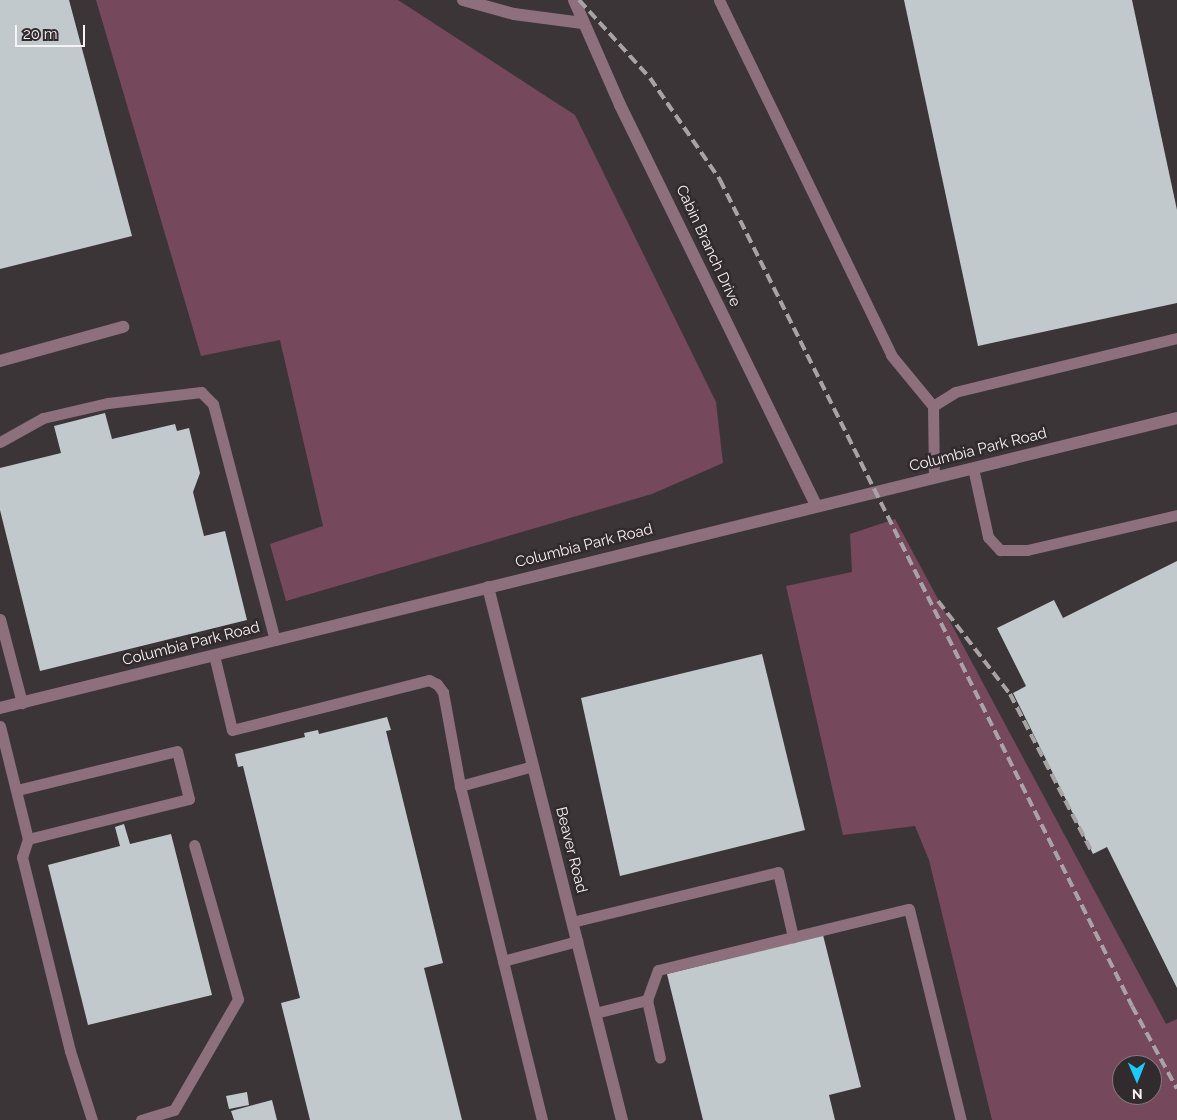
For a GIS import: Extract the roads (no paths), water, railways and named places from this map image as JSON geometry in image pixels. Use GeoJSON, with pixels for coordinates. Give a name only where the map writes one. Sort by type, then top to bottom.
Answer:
{"type":"FeatureCollection","features":[{"type":"Feature","properties":{"kind":"street"},"geometry":{"type":"LineString","coordinates":[[463,0],[514,14],[582,23]]}},
{"type":"Feature","properties":{"kind":"street","name":"Cabin Branch Drive"},"geometry":{"type":"LineString","coordinates":[[574,0],[582,23],[711,287],[740,356],[816,505]]}},
{"type":"Feature","properties":{"kind":"street"},"geometry":{"type":"LineString","coordinates":[[0,361],[123,327]]}},
{"type":"Feature","properties":{"kind":"street","name":"Columbia Park Road"},"geometry":{"type":"LineString","coordinates":[[0,708],[816,505],[1177,418]]}},
{"type":"Feature","properties":{"kind":"street","name":"Beaver Road"},"geometry":{"type":"LineString","coordinates":[[488,588],[622,1120]]}},
{"type":"Feature","properties":{"kind":"lane"},"geometry":{"type":"LineString","coordinates":[[719,0],[891,355],[933,406],[934,478]]}},
{"type":"Feature","properties":{"kind":"lane"},"geometry":{"type":"LineString","coordinates":[[933,406],[955,392],[1177,338]]}},
{"type":"Feature","properties":{"kind":"lane"},"geometry":{"type":"LineString","coordinates":[[0,442],[43,418],[108,403],[202,392],[213,404],[275,640]]}},
{"type":"Feature","properties":{"kind":"lane"},"geometry":{"type":"LineString","coordinates":[[973,468],[988,538],[1000,550],[1027,550],[1177,515]]}},
{"type":"Feature","properties":{"kind":"lane"},"geometry":{"type":"LineString","coordinates":[[0,618],[22,703]]}},
{"type":"Feature","properties":{"kind":"lane"},"geometry":{"type":"LineString","coordinates":[[214,655],[232,730],[428,680],[437,684],[443,692],[460,786],[542,1120]]}},
{"type":"Feature","properties":{"kind":"lane"},"geometry":{"type":"LineString","coordinates":[[0,726],[28,839],[22,858],[70,1051],[92,1120]]}},
{"type":"Feature","properties":{"kind":"lane"},"geometry":{"type":"LineString","coordinates":[[17,790],[177,751],[189,799],[28,839]]}},
{"type":"Feature","properties":{"kind":"lane"},"geometry":{"type":"LineString","coordinates":[[460,786],[533,766]]}},
{"type":"Feature","properties":{"kind":"lane"},"geometry":{"type":"LineString","coordinates":[[141,1120],[174,1110],[238,1000],[194,845]]}},
{"type":"Feature","properties":{"kind":"lane"},"geometry":{"type":"LineString","coordinates":[[572,922],[778,872],[793,937]]}},
{"type":"Feature","properties":{"kind":"lane"},"geometry":{"type":"LineString","coordinates":[[660,1058],[647,1000],[658,970],[908,909],[961,1120]]}},
{"type":"Feature","properties":{"kind":"lane"},"geometry":{"type":"LineString","coordinates":[[503,961],[577,942]]}},
{"type":"Feature","properties":{"kind":"lane"},"geometry":{"type":"LineString","coordinates":[[595,1012],[647,1000]]}},
{"type":"Feature","properties":{"kind":"railway"},"geometry":{"type":"LineString","coordinates":[[579,0],[650,78],[720,180],[1132,1006],[1177,1089]]}},
{"type":"Feature","properties":{"kind":"railway"},"geometry":{"type":"LineString","coordinates":[[938,601],[1010,694],[1092,852]]}}]}
